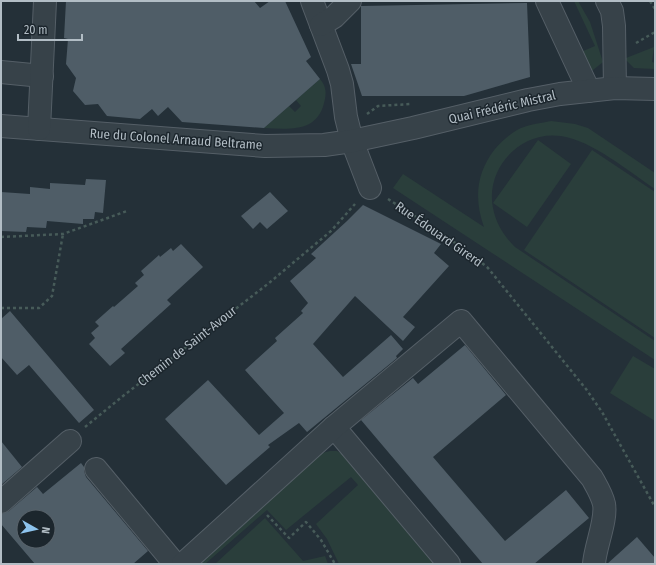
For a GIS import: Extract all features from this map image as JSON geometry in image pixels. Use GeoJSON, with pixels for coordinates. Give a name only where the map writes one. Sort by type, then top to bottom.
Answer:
{"type":"FeatureCollection","features":[{"type":"Feature","properties":{"kind":"street"},"geometry":{"type":"LineString","coordinates":[[39,129],[45,1]]}},
{"type":"Feature","properties":{"kind":"street"},"geometry":{"type":"LineString","coordinates":[[312,1],[338,70],[342,84],[346,117],[352,141],[370,188]]}},
{"type":"Feature","properties":{"kind":"street"},"geometry":{"type":"LineString","coordinates":[[321,25],[334,17],[350,1]]}},
{"type":"Feature","properties":{"kind":"street"},"geometry":{"type":"LineString","coordinates":[[547,1],[589,91]]}},
{"type":"Feature","properties":{"kind":"street"},"geometry":{"type":"LineString","coordinates":[[607,1],[612,11],[614,26],[615,88]]}},
{"type":"Feature","properties":{"kind":"street"},"geometry":{"type":"LineString","coordinates":[[1,72],[42,76]]}},
{"type":"Feature","properties":{"kind":"street","name":"Quai Frédéric Mistral"},"geometry":{"type":"LineString","coordinates":[[352,141],[528,100],[615,88],[655,89]]}},
{"type":"Feature","properties":{"kind":"street","name":"Rue du Colonel Arnaud Beltrame"},"geometry":{"type":"LineString","coordinates":[[1,126],[265,146],[324,145],[352,141]]}},
{"type":"Feature","properties":{"kind":"street"},"geometry":{"type":"LineString","coordinates":[[183,564],[334,428],[461,321],[588,472],[600,492],[604,506],[594,564]]}},
{"type":"Feature","properties":{"kind":"street"},"geometry":{"type":"LineString","coordinates":[[334,428],[449,564]]}},
{"type":"Feature","properties":{"kind":"street"},"geometry":{"type":"LineString","coordinates":[[1,502],[70,441]]}},
{"type":"Feature","properties":{"kind":"street"},"geometry":{"type":"LineString","coordinates":[[96,469],[174,564]]}},
{"type":"Feature","properties":{"kind":"path"},"geometry":{"type":"LineString","coordinates":[[650,1],[655,9]]}},
{"type":"Feature","properties":{"kind":"path","name":"Chemin de Saint-Avour"},"geometry":{"type":"LineString","coordinates":[[70,441],[123,396],[269,283],[331,231],[370,188]]}},
{"type":"Feature","properties":{"kind":"path","name":"Rue Édouard Girerd"},"geometry":{"type":"LineString","coordinates":[[370,188],[437,230],[488,268],[586,389],[602,412],[655,507]]}},
{"type":"Feature","properties":{"kind":"path"},"geometry":{"type":"LineString","coordinates":[[1,237],[63,234],[127,211]]}},
{"type":"Feature","properties":{"kind":"path"},"geometry":{"type":"LineString","coordinates":[[1,308],[38,308],[52,296],[63,234]]}},
{"type":"Feature","properties":{"kind":"path"},"geometry":{"type":"LineString","coordinates":[[265,514],[289,538],[306,522],[321,540],[335,564]]}},
{"type":"Feature","properties":{"kind":"green space"},"geometry":{"type":"Polygon","coordinates":[[[574,1],[578,1],[590,22],[603,62],[593,70],[589,70],[581,52],[595,46],[574,1]]]}},
{"type":"Feature","properties":{"kind":"green space"},"geometry":{"type":"Polygon","coordinates":[[[654,47],[652,62],[655,63],[655,69],[634,68],[626,60],[626,58],[654,47]]]}},
{"type":"Feature","properties":{"kind":"green space"},"geometry":{"type":"Polygon","coordinates":[[[320,79],[325,87],[325,96],[320,113],[315,120],[300,127],[283,129],[264,128],[289,106],[295,112],[301,106],[296,100],[320,79]]]}},
{"type":"Feature","properties":{"kind":"green space"},"geometry":{"type":"Polygon","coordinates":[[[551,121],[575,124],[588,128],[655,173],[655,189],[598,150],[573,139],[561,136],[546,136],[532,139],[519,146],[509,155],[500,166],[494,179],[492,193],[493,208],[498,224],[507,239],[515,247],[655,341],[655,360],[393,188],[403,174],[484,227],[478,196],[481,177],[489,158],[495,149],[510,134],[521,128],[551,121]]]}},
{"type":"Feature","properties":{"kind":"green space"},"geometry":{"type":"Polygon","coordinates":[[[538,140],[571,164],[527,227],[493,203],[538,140]]]}},
{"type":"Feature","properties":{"kind":"green space"},"geometry":{"type":"Polygon","coordinates":[[[592,150],[655,192],[655,338],[524,250],[592,150]]]}},
{"type":"Feature","properties":{"kind":"green space"},"geometry":{"type":"Polygon","coordinates":[[[633,356],[655,369],[655,421],[610,393],[633,356]]]}},
{"type":"Feature","properties":{"kind":"green space"},"geometry":{"type":"Polygon","coordinates":[[[337,451],[344,455],[436,564],[339,564],[327,539],[316,524],[358,485],[351,477],[286,530],[267,510],[205,564],[195,564],[322,453],[337,451]]]}},
{"type":"Feature","properties":{"kind":"green space"},"geometry":{"type":"Polygon","coordinates":[[[265,518],[303,561],[325,556],[328,564],[215,564],[265,518]]]}},
{"type":"Feature","properties":{"kind":"building"},"geometry":{"type":"Polygon","coordinates":[[[66,1],[254,1],[260,8],[270,1],[285,1],[311,57],[306,61],[320,79],[264,128],[182,122],[168,107],[158,116],[152,109],[140,119],[107,116],[98,104],[85,105],[73,91],[76,78],[66,64],[68,39],[64,38],[66,1]]]}},
{"type":"Feature","properties":{"kind":"building"},"geometry":{"type":"Polygon","coordinates":[[[527,3],[530,77],[464,96],[362,96],[351,64],[361,64],[361,6],[527,3]]]}},
{"type":"Feature","properties":{"kind":"building"},"geometry":{"type":"Polygon","coordinates":[[[86,179],[106,180],[103,213],[95,212],[94,219],[83,219],[83,224],[47,221],[46,228],[27,227],[26,232],[1,231],[1,192],[30,194],[30,187],[50,189],[50,183],[85,185],[86,179]]]}},
{"type":"Feature","properties":{"kind":"building"},"geometry":{"type":"Polygon","coordinates":[[[270,192],[288,211],[267,229],[260,222],[253,229],[241,216],[270,192]]]}},
{"type":"Feature","properties":{"kind":"building"},"geometry":{"type":"Polygon","coordinates":[[[363,205],[441,244],[434,253],[449,266],[403,317],[415,327],[403,341],[355,296],[313,344],[343,377],[391,335],[403,349],[396,356],[397,358],[307,432],[299,423],[268,445],[270,447],[226,485],[165,419],[208,380],[259,435],[284,413],[245,370],[277,341],[275,338],[303,313],[301,311],[308,303],[290,281],[316,258],[311,254],[363,205]]]}},
{"type":"Feature","properties":{"kind":"building"},"geometry":{"type":"Polygon","coordinates":[[[181,244],[203,267],[167,300],[171,304],[121,349],[125,353],[110,366],[89,344],[95,338],[91,333],[99,326],[95,322],[138,286],[135,283],[144,275],[141,271],[159,255],[160,257],[171,248],[173,251],[181,244]]]}},
{"type":"Feature","properties":{"kind":"building"},"geometry":{"type":"Polygon","coordinates":[[[10,311],[94,410],[79,423],[29,365],[17,375],[1,357],[1,319],[10,311]]]}},
{"type":"Feature","properties":{"kind":"building"},"geometry":{"type":"Polygon","coordinates":[[[465,345],[506,395],[433,457],[505,541],[566,490],[589,518],[534,564],[483,564],[361,420],[413,378],[418,384],[465,345]]]}},
{"type":"Feature","properties":{"kind":"building"},"geometry":{"type":"Polygon","coordinates":[[[1,441],[22,467],[1,485],[1,441]]]}},
{"type":"Feature","properties":{"kind":"building"},"geometry":{"type":"Polygon","coordinates":[[[81,463],[84,467],[86,477],[148,551],[133,564],[35,564],[22,549],[56,549],[56,509],[16,509],[16,542],[1,524],[1,514],[9,511],[37,487],[43,494],[81,463]]]}},
{"type":"Feature","properties":{"kind":"building"},"geometry":{"type":"Polygon","coordinates":[[[637,537],[655,558],[655,564],[607,564],[637,537]]]}}]}
